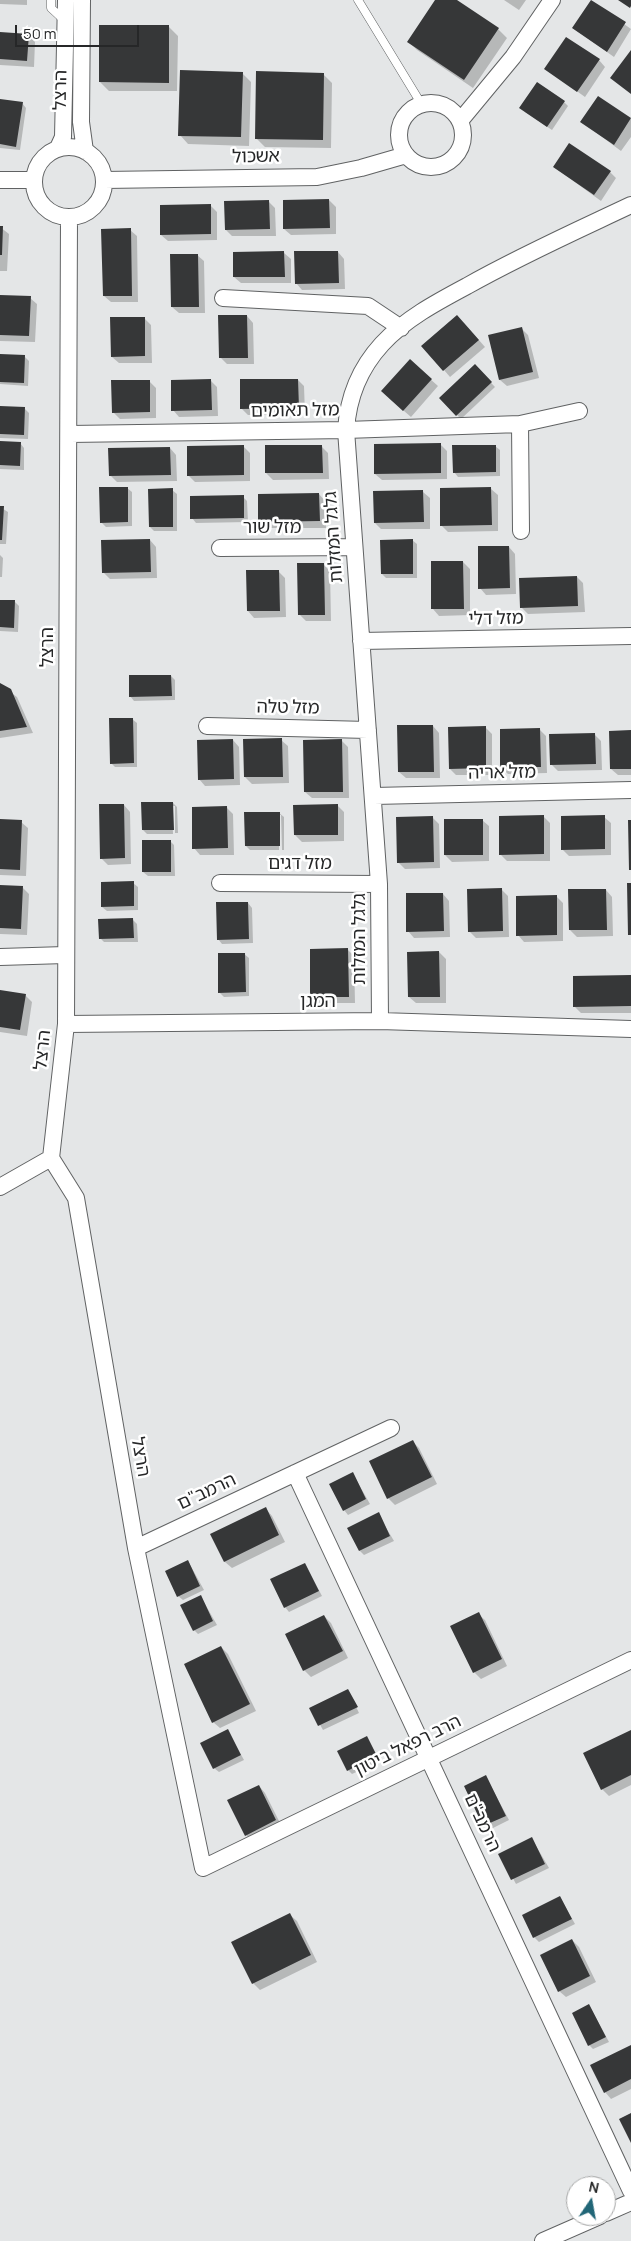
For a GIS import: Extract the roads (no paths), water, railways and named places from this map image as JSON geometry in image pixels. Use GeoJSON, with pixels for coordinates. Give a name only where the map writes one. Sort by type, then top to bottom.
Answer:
{"type":"FeatureCollection","features":[{"type":"Feature","properties":{"kind":"street","name":"הרצל"},"geometry":{"type":"LineString","coordinates":[[58,148],[62,137],[66,0]]}},
{"type":"Feature","properties":{"kind":"street","name":"הרצל"},"geometry":{"type":"LineString","coordinates":[[82,0],[81,122],[85,151]]}},
{"type":"Feature","properties":{"kind":"street"},"geometry":{"type":"LineString","coordinates":[[460,121],[513,57],[552,0]]}},
{"type":"Feature","properties":{"kind":"street"},"geometry":{"type":"LineString","coordinates":[[435,104],[445,107],[460,121],[463,137],[460,147],[448,162],[438,166],[426,167],[415,163],[406,155],[399,140],[400,128],[404,117],[422,105],[435,104]]}},
{"type":"Feature","properties":{"kind":"street"},"geometry":{"type":"LineString","coordinates":[[70,147],[85,151],[95,158],[101,168],[104,180],[100,198],[92,208],[82,214],[70,217],[50,211],[41,203],[35,192],[34,180],[39,163],[47,154],[58,148],[70,147]]}},
{"type":"Feature","properties":{"kind":"street","name":"אשכול"},"geometry":{"type":"LineString","coordinates":[[104,180],[317,176],[361,168],[406,155]]}},
{"type":"Feature","properties":{"kind":"street"},"geometry":{"type":"LineString","coordinates":[[0,180],[34,180]]}},
{"type":"Feature","properties":{"kind":"street","name":"גלגל המזלות"},"geometry":{"type":"LineString","coordinates":[[380,1021],[379,884],[346,430],[347,410],[353,391],[364,368],[382,343],[424,309],[511,262],[631,205]]}},
{"type":"Feature","properties":{"kind":"street","name":"הרצל"},"geometry":{"type":"LineString","coordinates":[[70,217],[66,1024],[51,1158],[76,1198],[136,1548],[202,1868]]}},
{"type":"Feature","properties":{"kind":"street"},"geometry":{"type":"LineString","coordinates":[[223,298],[368,306],[401,328]]}},
{"type":"Feature","properties":{"kind":"street","name":"מזל תאומים"},"geometry":{"type":"LineString","coordinates":[[70,434],[346,430],[520,424],[579,411]]}},
{"type":"Feature","properties":{"kind":"street"},"geometry":{"type":"LineString","coordinates":[[520,424],[521,531]]}},
{"type":"Feature","properties":{"kind":"street","name":"מזל שור"},"geometry":{"type":"LineString","coordinates":[[220,548],[354,547]]}},
{"type":"Feature","properties":{"kind":"street","name":"מזל דלי"},"geometry":{"type":"LineString","coordinates":[[361,641],[631,636]]}},
{"type":"Feature","properties":{"kind":"street","name":"מזל טלה"},"geometry":{"type":"LineString","coordinates":[[207,726],[368,730]]}},
{"type":"Feature","properties":{"kind":"street","name":"מזל אריה"},"geometry":{"type":"LineString","coordinates":[[374,796],[631,790]]}},
{"type":"Feature","properties":{"kind":"street","name":"מזל דגים"},"geometry":{"type":"LineString","coordinates":[[220,883],[379,884]]}},
{"type":"Feature","properties":{"kind":"street"},"geometry":{"type":"LineString","coordinates":[[0,957],[65,955]]}},
{"type":"Feature","properties":{"kind":"street","name":"המגן"},"geometry":{"type":"LineString","coordinates":[[66,1024],[380,1021],[631,1029]]}},
{"type":"Feature","properties":{"kind":"street"},"geometry":{"type":"LineString","coordinates":[[0,1187],[51,1158]]}},
{"type":"Feature","properties":{"kind":"street","name":"הרמב\"ם"},"geometry":{"type":"LineString","coordinates":[[136,1548],[391,1428]]}},
{"type":"Feature","properties":{"kind":"street","name":"הרמב\"ם"},"geometry":{"type":"LineString","coordinates":[[295,1473],[631,2191]]}},
{"type":"Feature","properties":{"kind":"street","name":"הרב רפאל ביטון"},"geometry":{"type":"LineString","coordinates":[[202,1868],[631,1660]]}},
{"type":"Feature","properties":{"kind":"street"},"geometry":{"type":"LineString","coordinates":[[616,2209],[631,2202]]}},
{"type":"Feature","properties":{"kind":"street"},"geometry":{"type":"LineString","coordinates":[[543,2241],[577,2226]]}},
{"type":"Feature","properties":{"kind":"lane"},"geometry":{"type":"LineString","coordinates":[[51,0],[51,8],[66,22]]}},
{"type":"Feature","properties":{"kind":"lane"},"geometry":{"type":"LineString","coordinates":[[358,0],[422,105]]}}]}
